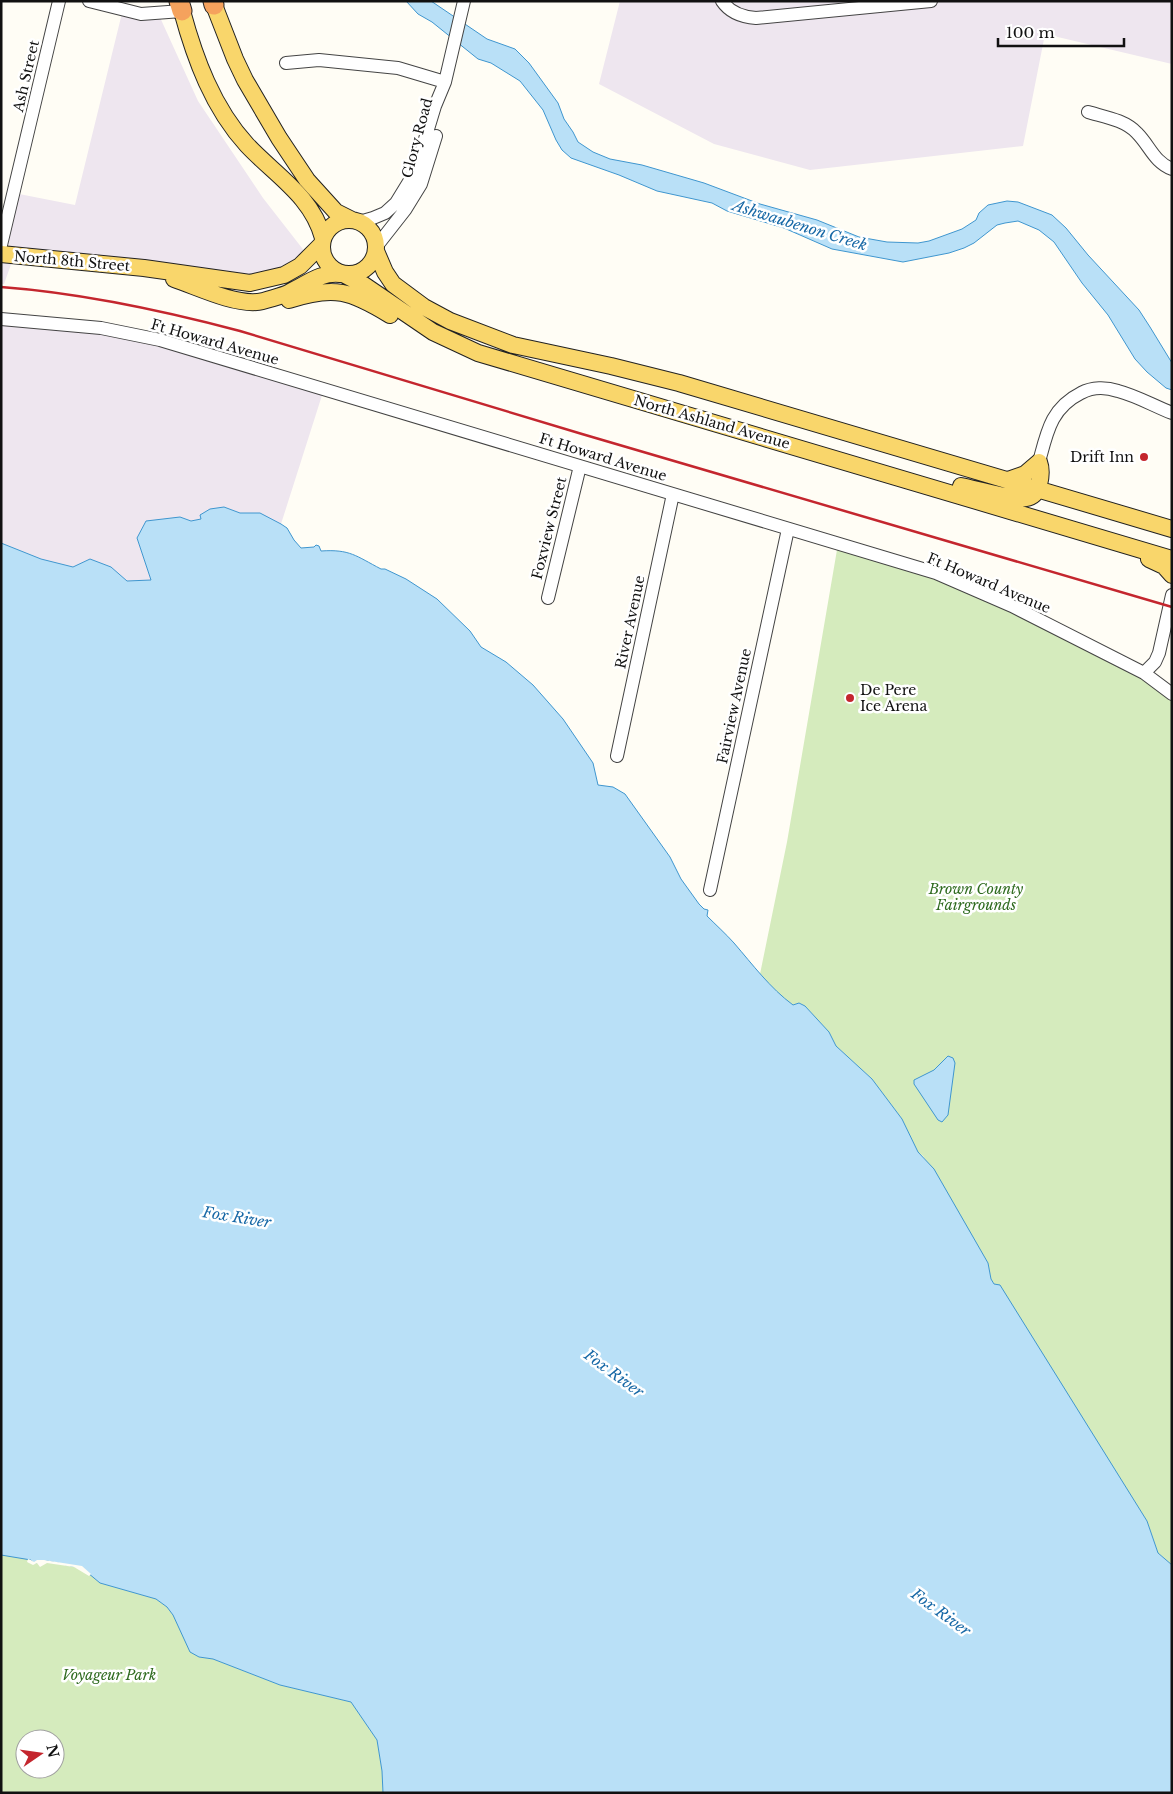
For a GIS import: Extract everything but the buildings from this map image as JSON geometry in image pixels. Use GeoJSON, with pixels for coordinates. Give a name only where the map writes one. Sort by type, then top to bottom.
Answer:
{"type":"FeatureCollection","features":[{"type":"Feature","properties":{"kind":"main road"},"geometry":{"type":"LineString","coordinates":[[213,3],[245,80],[306,180],[336,212],[356,221],[370,230],[374,236],[376,249],[374,260],[369,267],[354,275],[342,274]]}},
{"type":"Feature","properties":{"kind":"main road"},"geometry":{"type":"LineString","coordinates":[[180,6],[200,68],[220,108],[246,144],[308,205],[317,219],[322,241],[322,254],[326,262],[332,269],[364,284],[433,332]]}},
{"type":"Feature","properties":{"kind":"main road"},"geometry":{"type":"LineString","coordinates":[[322,241],[334,224],[343,220],[356,221]]}},
{"type":"Feature","properties":{"kind":"main road","name":"North 8th Street"},"geometry":{"type":"LineString","coordinates":[[1,254],[144,268],[250,283],[284,275],[300,266],[322,241]]}},
{"type":"Feature","properties":{"kind":"main road","name":"North Ashland Avenue"},"geometry":{"type":"LineString","coordinates":[[376,249],[385,272],[393,284],[407,296],[450,321],[480,334],[513,345],[679,383],[1172,529]]}},
{"type":"Feature","properties":{"kind":"main road","name":"North 8th Street"},"geometry":{"type":"LineString","coordinates":[[144,268],[230,298],[258,302],[290,292],[314,279],[332,273],[342,274]]}},
{"type":"Feature","properties":{"kind":"main road","name":"North Ashland Avenue"},"geometry":{"type":"LineString","coordinates":[[258,302],[266,305],[322,292],[345,293],[374,305],[420,332],[433,332],[458,345],[497,359],[1172,559]]}},
{"type":"Feature","properties":{"kind":"main road"},"geometry":{"type":"LineString","coordinates":[[1008,480],[1040,467]]}},
{"type":"Feature","properties":{"kind":"main road"},"geometry":{"type":"LineString","coordinates":[[902,478],[938,482],[1017,498],[1026,498],[1032,496],[1038,489],[1040,467]]}},
{"type":"Feature","properties":{"kind":"main road"},"geometry":{"type":"LineString","coordinates":[[1040,467],[1048,483],[1056,488],[1172,522]]}},
{"type":"Feature","properties":{"kind":"main road"},"geometry":{"type":"LineString","coordinates":[[982,503],[984,510],[1154,561],[1164,566],[1172,575]]}},
{"type":"Feature","properties":{"kind":"street","name":"Ash Street"},"geometry":{"type":"LineString","coordinates":[[1,246],[59,1]]}},
{"type":"Feature","properties":{"kind":"street"},"geometry":{"type":"LineString","coordinates":[[89,1],[141,14],[180,6]]}},
{"type":"Feature","properties":{"kind":"street","name":"Glory Road"},"geometry":{"type":"LineString","coordinates":[[376,249],[406,210],[422,184],[443,108],[445,82],[464,1]]}},
{"type":"Feature","properties":{"kind":"street"},"geometry":{"type":"LineString","coordinates":[[722,1],[730,10],[738,15],[756,18],[931,1]]}},
{"type":"Feature","properties":{"kind":"street"},"geometry":{"type":"LineString","coordinates":[[286,63],[320,60],[398,68],[445,82]]}},
{"type":"Feature","properties":{"kind":"street","name":"Glory Road"},"geometry":{"type":"LineString","coordinates":[[356,221],[386,213],[396,203],[405,189],[415,172],[435,106],[445,82]]}},
{"type":"Feature","properties":{"kind":"street"},"geometry":{"type":"LineString","coordinates":[[1088,112],[1130,127],[1138,134],[1157,160],[1172,169]]}},
{"type":"Feature","properties":{"kind":"street","name":"Ft Howard Avenue"},"geometry":{"type":"LineString","coordinates":[[1,319],[101,328],[160,340],[936,573],[1012,606],[1144,673],[1172,694]]}},
{"type":"Feature","properties":{"kind":"street"},"geometry":{"type":"LineString","coordinates":[[1040,467],[1047,432],[1057,411],[1068,401],[1085,391],[1110,389],[1172,413]]}},
{"type":"Feature","properties":{"kind":"street","name":"Foxview Street"},"geometry":{"type":"LineString","coordinates":[[548,598],[580,466]]}},
{"type":"Feature","properties":{"kind":"street","name":"River Avenue"},"geometry":{"type":"LineString","coordinates":[[617,756],[673,494]]}},
{"type":"Feature","properties":{"kind":"street","name":"Fairview Avenue"},"geometry":{"type":"LineString","coordinates":[[710,890],[788,529]]}},
{"type":"Feature","properties":{"kind":"street"},"geometry":{"type":"LineString","coordinates":[[1144,673],[1159,653],[1172,595]]}},
{"type":"Feature","properties":{"kind":"shaded area"},"geometry":{"type":"Polygon","coordinates":[[[620,1],[1172,1],[1172,64],[1045,34],[1023,146],[810,170],[714,144],[599,84],[620,1]]]}},
{"type":"Feature","properties":{"kind":"shaded area"},"geometry":{"type":"Polygon","coordinates":[[[123,9],[158,13],[198,101],[263,198],[309,257],[264,280],[14,256],[4,284],[1,284],[1,245],[14,193],[75,205],[123,9]]]}},
{"type":"Feature","properties":{"kind":"shaded area"},"geometry":{"type":"Polygon","coordinates":[[[1,319],[101,328],[324,389],[281,524],[260,514],[240,513],[224,507],[201,519],[191,521],[180,517],[137,538],[151,580],[127,581],[111,567],[90,559],[73,567],[41,559],[1,543],[1,319]]]}},
{"type":"Feature","properties":{"kind":"green space","name":"Brown County Fairgrounds"},"geometry":{"type":"Polygon","coordinates":[[[838,544],[1012,606],[1172,694],[1172,1565],[1158,1553],[1147,1521],[991,1279],[988,1263],[923,1156],[918,1152],[902,1119],[872,1079],[836,1046],[829,1032],[805,1006],[799,1003],[793,1005],[781,997],[760,974],[787,842],[838,544]]]}},
{"type":"Feature","properties":{"kind":"green space","name":"Voyageur Park"},"geometry":{"type":"Polygon","coordinates":[[[1,1555],[82,1568],[100,1583],[156,1599],[167,1607],[173,1615],[185,1638],[199,1657],[213,1659],[280,1685],[351,1702],[377,1740],[383,1793],[1,1793],[1,1555]]]}},
{"type":"Feature","properties":{"kind":"water","name":"Ashwaubenon Creek"},"geometry":{"type":"Polygon","coordinates":[[[406,1],[431,1],[487,39],[515,49],[529,63],[558,103],[564,119],[578,142],[593,152],[610,159],[642,165],[704,183],[760,204],[817,220],[859,237],[887,242],[918,243],[929,241],[962,229],[976,220],[979,213],[988,205],[1007,201],[1018,202],[1052,215],[1066,228],[1088,255],[1139,310],[1172,363],[1172,390],[1166,388],[1135,359],[1108,315],[1082,283],[1054,242],[1039,230],[1018,221],[1005,223],[997,225],[974,243],[964,248],[949,253],[903,262],[832,249],[784,228],[727,211],[712,203],[657,191],[571,158],[562,150],[556,140],[543,110],[520,81],[491,63],[478,59],[432,22],[418,14],[406,1]]]}},
{"type":"Feature","properties":{"kind":"water","name":"Fox River"},"geometry":{"type":"Polygon","coordinates":[[[224,507],[240,513],[260,513],[281,524],[287,528],[301,548],[314,547],[316,545],[319,546],[321,551],[346,552],[406,579],[437,599],[470,631],[481,647],[506,662],[533,685],[563,719],[593,763],[598,785],[613,787],[625,794],[670,857],[681,879],[699,904],[708,910],[707,916],[777,991],[793,1005],[799,1003],[805,1006],[829,1032],[836,1046],[872,1079],[902,1119],[918,1152],[934,1169],[988,1263],[991,1279],[994,1284],[1000,1285],[1147,1521],[1158,1553],[1172,1565],[1172,1793],[383,1793],[377,1740],[351,1702],[280,1685],[213,1659],[199,1657],[190,1652],[173,1615],[167,1607],[156,1599],[100,1583],[82,1568],[47,1561],[34,1563],[31,1560],[1,1555],[1,543],[41,559],[73,567],[90,559],[111,567],[127,581],[151,580],[137,538],[146,521],[180,517],[191,521],[201,519],[200,515],[210,509],[224,507]]]}},
{"type":"Feature","properties":{"kind":"water"},"geometry":{"type":"Polygon","coordinates":[[[948,1056],[953,1058],[955,1063],[948,1115],[942,1122],[938,1120],[914,1084],[914,1080],[934,1070],[948,1056]]]}},
{"type":"Feature","properties":{"kind":"pier"},"geometry":{"type":"Polygon","coordinates":[[[28,1559],[34,1562],[44,1560],[82,1566],[91,1574],[89,1576],[74,1567],[47,1563],[40,1567],[37,1563],[33,1565],[27,1562],[28,1559]]]}},
{"type":"Feature","properties":{"kind":"railway"},"geometry":{"type":"LineString","coordinates":[[1,287],[61,293],[121,303],[240,331],[582,434],[1172,607]]}},
{"type":"Feature","properties":{"kind":"place","name":"Drift Inn"},"geometry":{"type":"Point","coordinates":[1144,457]}},
{"type":"Feature","properties":{"kind":"place","name":"De Pere Ice Arena"},"geometry":{"type":"Point","coordinates":[850,698]}}]}
